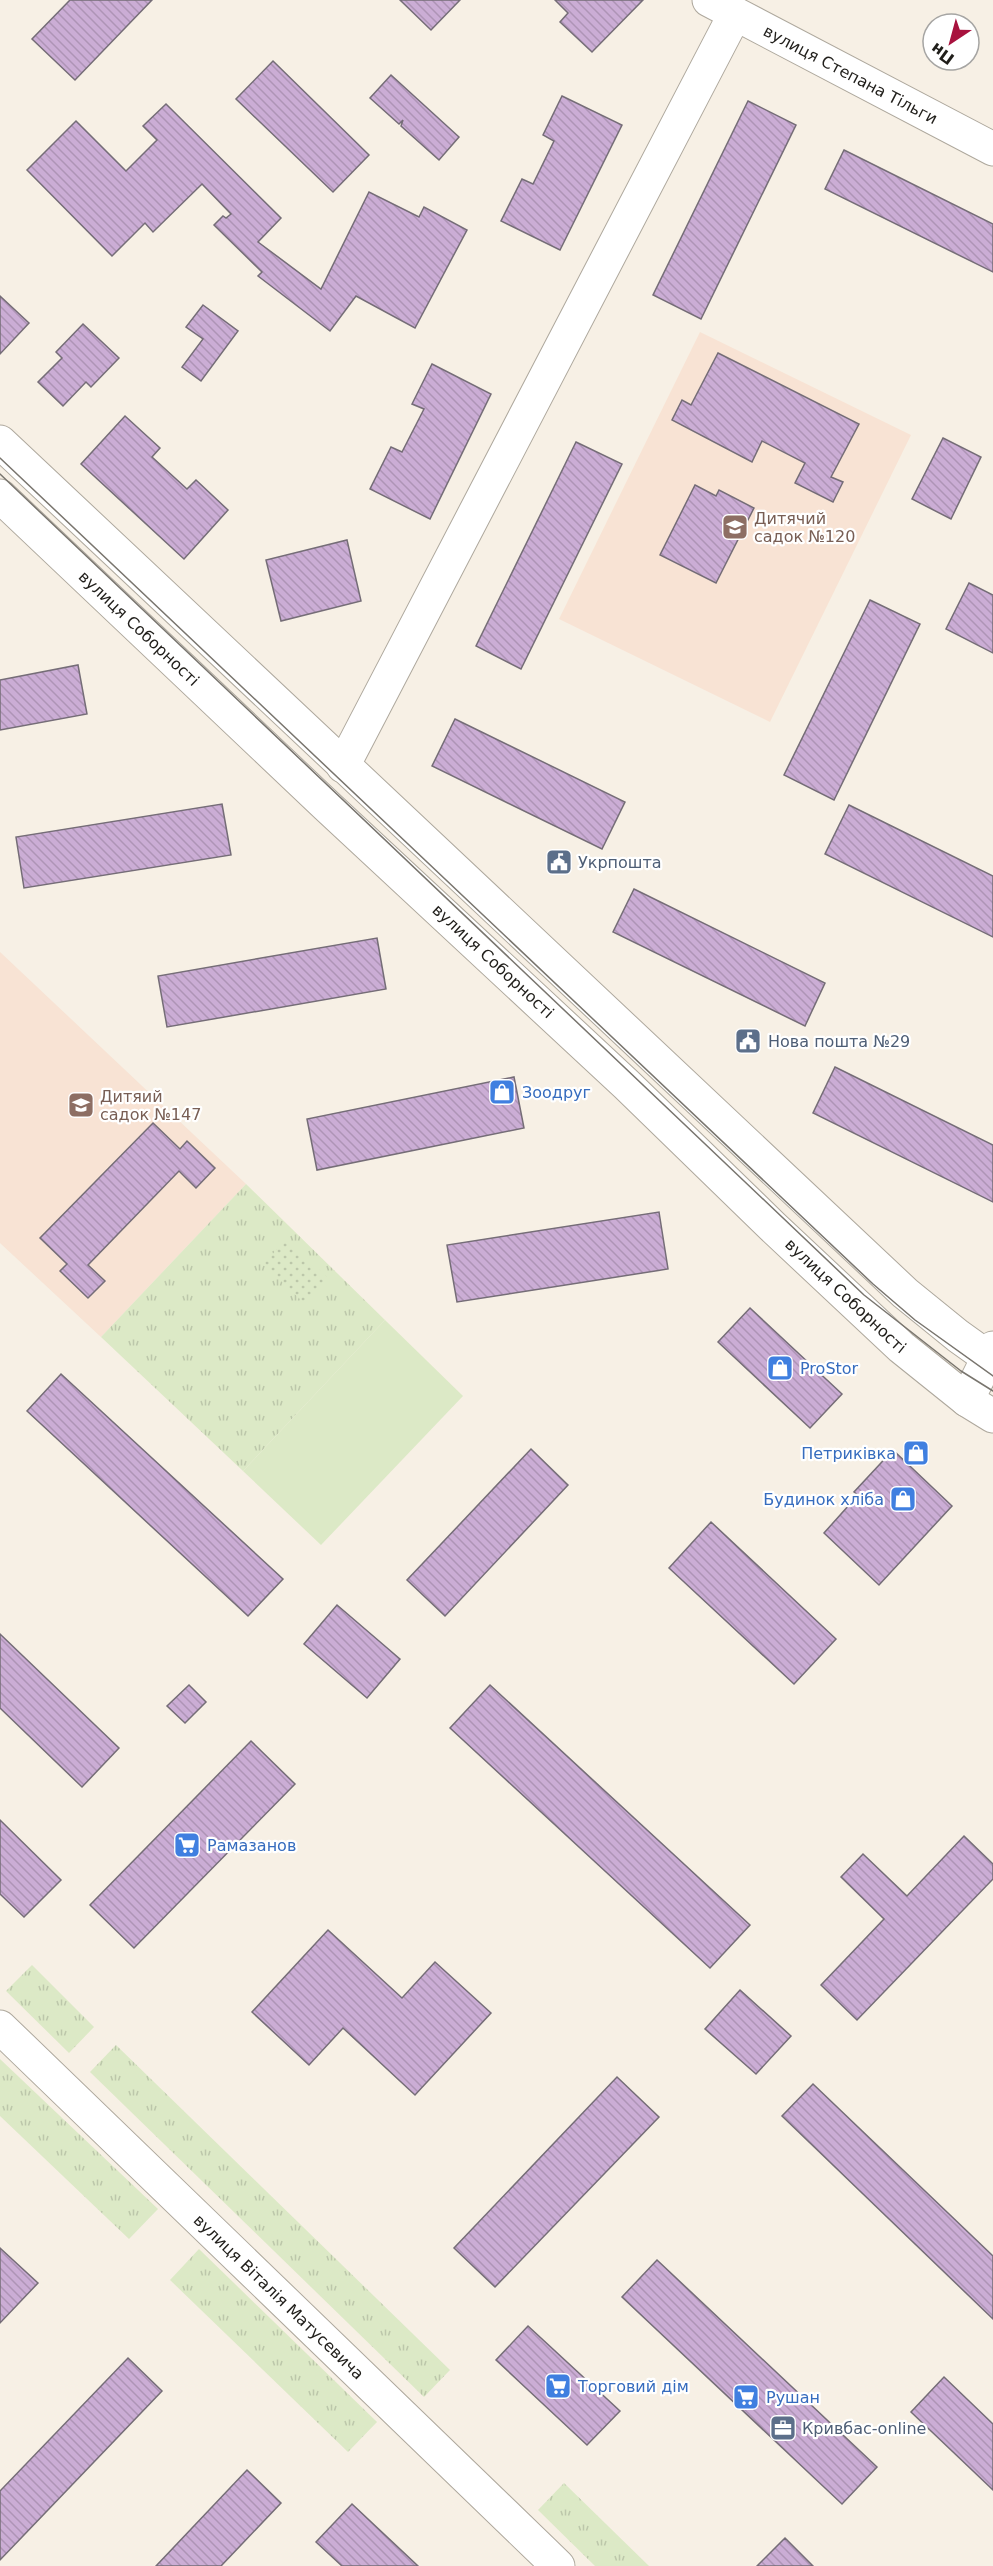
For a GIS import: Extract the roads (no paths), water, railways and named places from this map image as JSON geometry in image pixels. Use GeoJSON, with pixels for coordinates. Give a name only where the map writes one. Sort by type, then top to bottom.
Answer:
{"type":"FeatureCollection","features":[{"type":"Feature","properties":{"kind":"main road","name":"вулиця Степана Тільги"},"geometry":{"type":"LineString","coordinates":[[722,7],[993,149]]}},
{"type":"Feature","properties":{"kind":"main road"},"geometry":{"type":"LineString","coordinates":[[343,766],[722,7]]}},
{"type":"Feature","properties":{"kind":"main road"},"geometry":{"type":"LineString","coordinates":[[0,442],[905,1293],[991,1355],[980,1408]]}},
{"type":"Feature","properties":{"kind":"main road","name":"вулиця Соборності"},"geometry":{"type":"LineString","coordinates":[[0,496],[352,830],[627,1085],[780,1234],[901,1347],[980,1408]]}},
{"type":"Feature","properties":{"kind":"main road","name":"вулиця Віталія Матусевича"},"geometry":{"type":"LineString","coordinates":[[0,2027],[558,2566]]}},
{"type":"Feature","properties":{"kind":"tram line"},"geometry":{"type":"LineString","coordinates":[[0,458],[873,1284],[915,1320],[993,1376]]}},
{"type":"Feature","properties":{"kind":"tram line"},"geometry":{"type":"LineString","coordinates":[[0,474],[864,1295],[961,1371],[993,1391]]}},
{"type":"Feature","properties":{"kind":"place","name":"Дитячий садок №120"},"geometry":{"type":"Point","coordinates":[735,527]}},
{"type":"Feature","properties":{"kind":"place","name":"Укрпошта"},"geometry":{"type":"Point","coordinates":[559,862]}},
{"type":"Feature","properties":{"kind":"place","name":"Нова пошта №29"},"geometry":{"type":"Point","coordinates":[748,1041]}},
{"type":"Feature","properties":{"kind":"place","name":"Зоодруг"},"geometry":{"type":"Point","coordinates":[502,1092]}},
{"type":"Feature","properties":{"kind":"place","name":"Дитяий садок №147"},"geometry":{"type":"Point","coordinates":[81,1105]}},
{"type":"Feature","properties":{"kind":"place","name":"ProStor"},"geometry":{"type":"Point","coordinates":[780,1368]}},
{"type":"Feature","properties":{"kind":"place","name":"Петриківка"},"geometry":{"type":"Point","coordinates":[916,1453]}},
{"type":"Feature","properties":{"kind":"place","name":"Будинок хліба"},"geometry":{"type":"Point","coordinates":[903,1499]}},
{"type":"Feature","properties":{"kind":"place","name":"Рамазанов"},"geometry":{"type":"Point","coordinates":[187,1845]}},
{"type":"Feature","properties":{"kind":"place","name":"Торговий дім"},"geometry":{"type":"Point","coordinates":[558,2386]}},
{"type":"Feature","properties":{"kind":"place","name":"Рушан"},"geometry":{"type":"Point","coordinates":[746,2397]}},
{"type":"Feature","properties":{"kind":"place","name":"Кривбас-online"},"geometry":{"type":"Point","coordinates":[783,2428]}}]}
